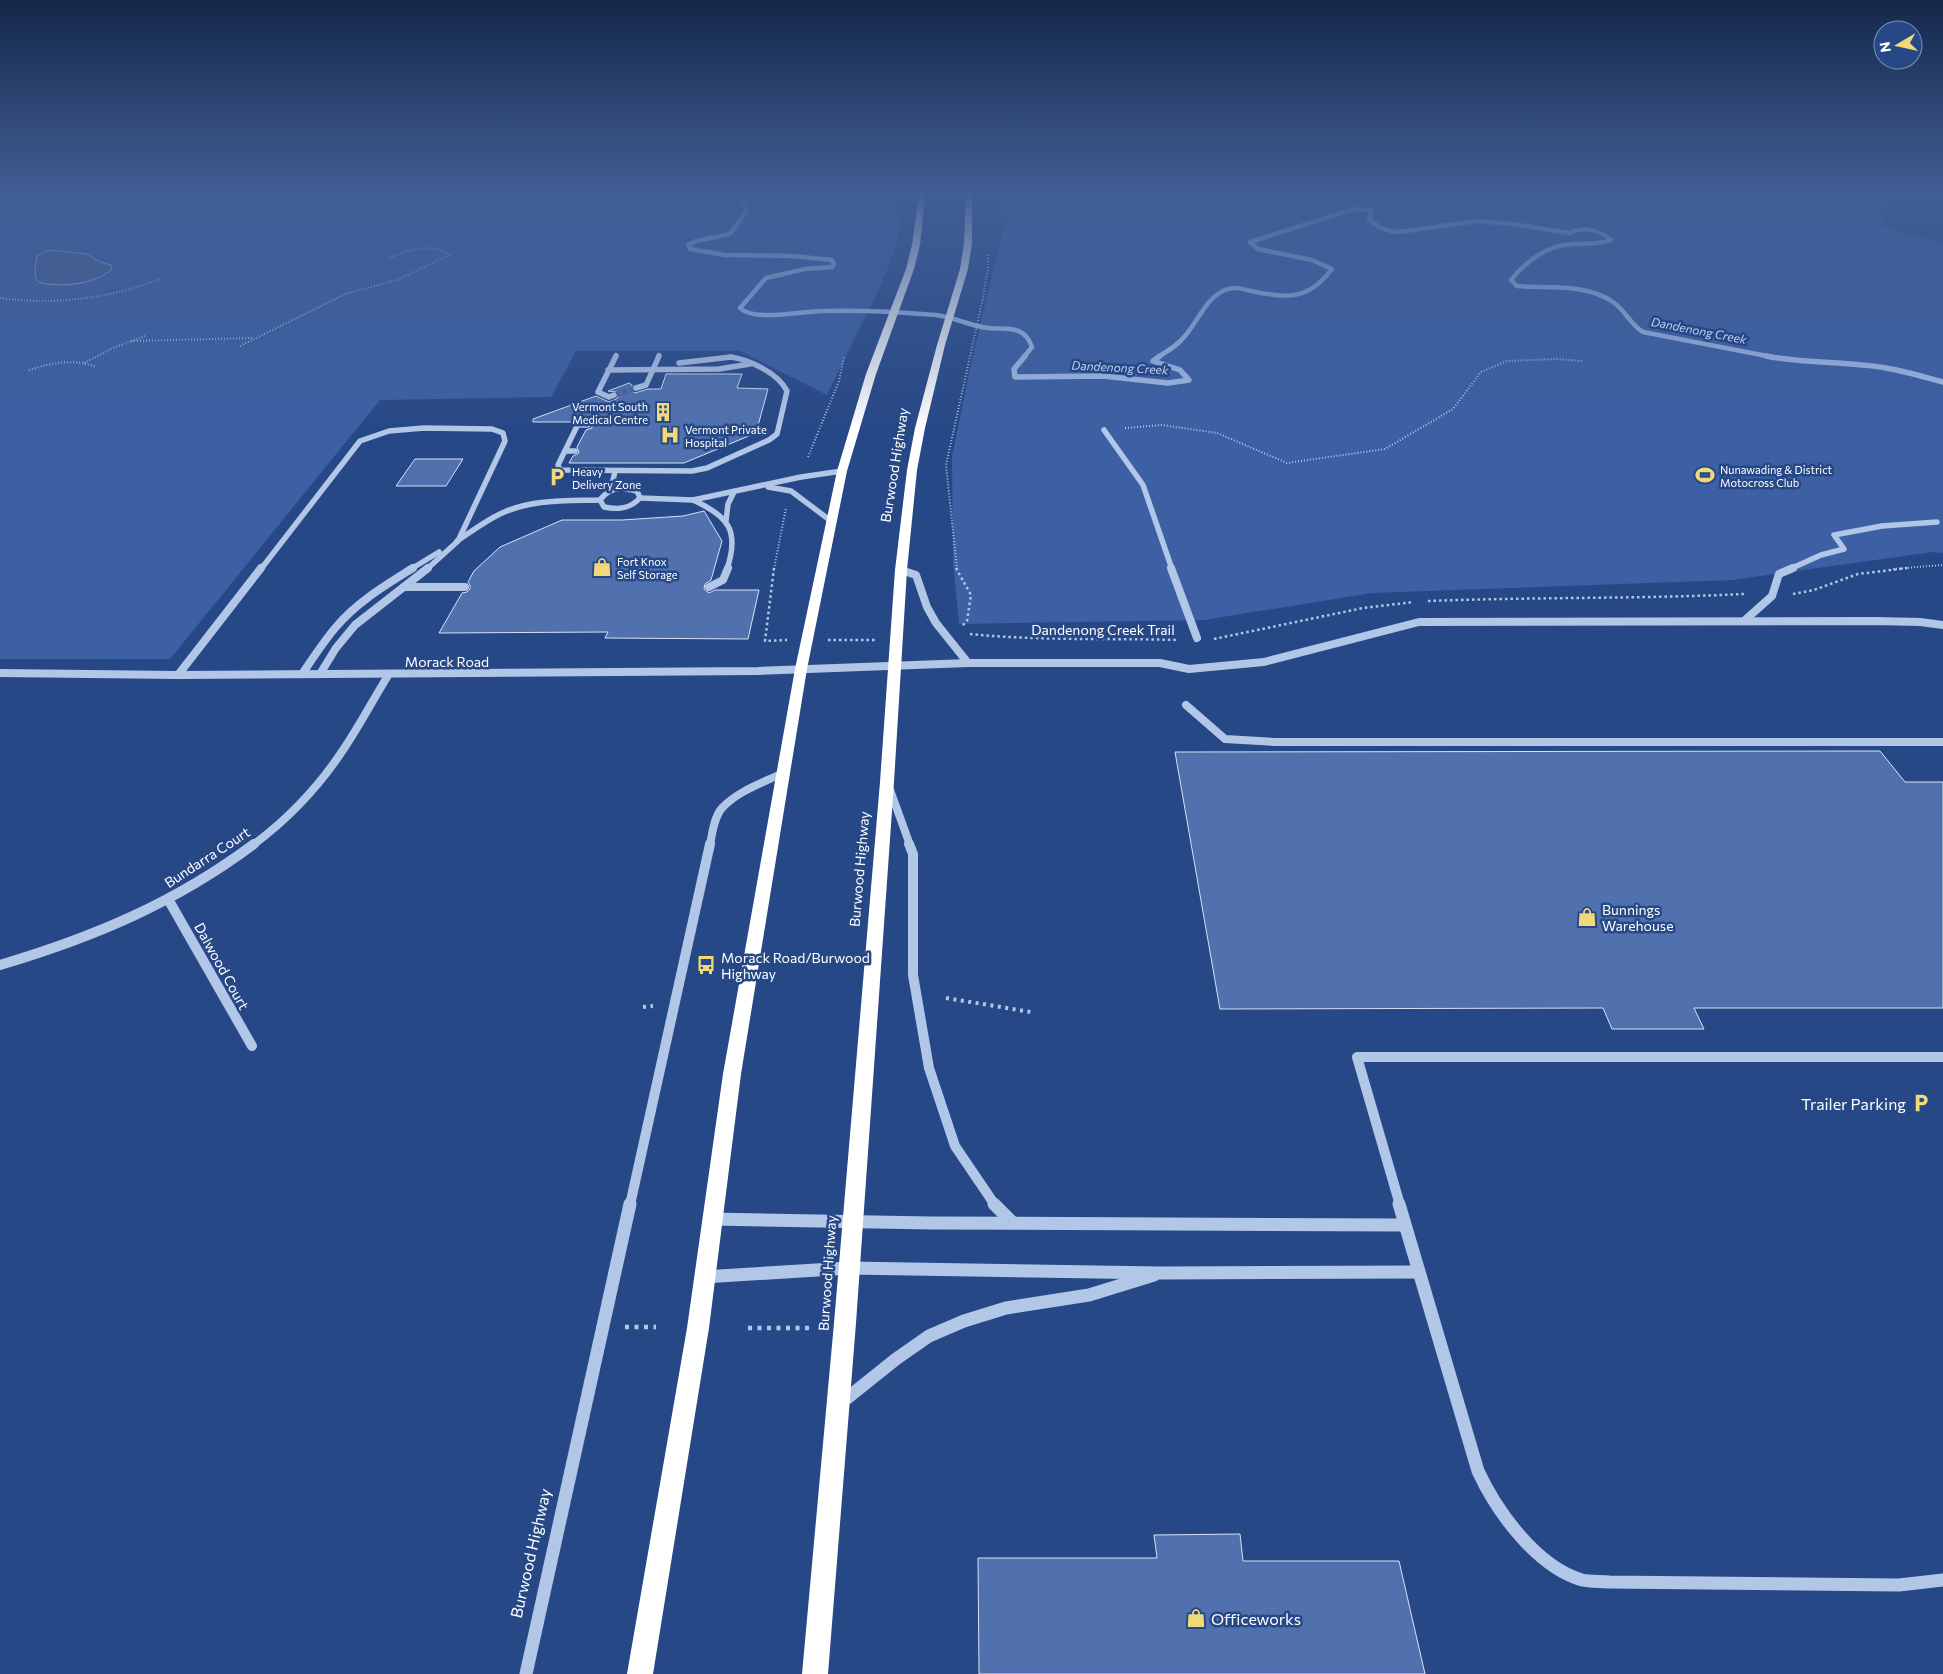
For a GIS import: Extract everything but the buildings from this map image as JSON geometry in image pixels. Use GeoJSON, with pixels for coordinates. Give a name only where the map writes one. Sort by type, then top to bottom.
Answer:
{"type":"FeatureCollection","features":[{"type":"Feature","properties":{"kind":"highway"},"geometry":{"type":"LineString","coordinates":[[640,1674],[698,1328],[703,1277],[732,1074],[801,669],[842,471],[884,335],[904,288],[908,272]]}},
{"type":"Feature","properties":{"kind":"highway","name":"Burwood Highway"},"geometry":{"type":"LineString","coordinates":[[815,1674],[888,782],[900,570],[914,462],[922,418],[941,345],[963,272]]}},
{"type":"Feature","properties":{"kind":"street"},"geometry":{"type":"LineString","coordinates":[[614,395],[609,397],[601,396],[598,392],[616,355]]}},
{"type":"Feature","properties":{"kind":"street"},"geometry":{"type":"LineString","coordinates":[[636,388],[646,384],[659,355]]}},
{"type":"Feature","properties":{"kind":"street"},"geometry":{"type":"LineString","coordinates":[[633,489],[637,471],[692,471],[707,468],[770,440],[777,434],[787,391],[785,384],[778,378],[731,356],[679,364]]}},
{"type":"Feature","properties":{"kind":"street"},"geometry":{"type":"LineString","coordinates":[[608,370],[719,369],[750,364]]}},
{"type":"Feature","properties":{"kind":"street"},"geometry":{"type":"LineString","coordinates":[[575,451],[565,451],[578,424],[588,425]]}},
{"type":"Feature","properties":{"kind":"street"},"geometry":{"type":"LineString","coordinates":[[178,675],[345,458],[360,441],[372,434],[404,430],[461,428],[492,429],[503,433],[505,441],[480,489],[458,540]]}},
{"type":"Feature","properties":{"kind":"street"},"geometry":{"type":"LineString","coordinates":[[1104,430],[1143,485],[1197,638]]}},
{"type":"Feature","properties":{"kind":"street"},"geometry":{"type":"LineString","coordinates":[[600,500],[604,507],[616,509],[633,504],[640,498],[693,500],[801,477],[842,471]]}},
{"type":"Feature","properties":{"kind":"street"},"geometry":{"type":"LineString","coordinates":[[765,486],[791,492],[831,522]]}},
{"type":"Feature","properties":{"kind":"street"},"geometry":{"type":"LineString","coordinates":[[600,500],[602,496],[611,490],[633,489],[637,491],[640,498]]}},
{"type":"Feature","properties":{"kind":"street"},"geometry":{"type":"LineString","coordinates":[[726,520],[728,504],[734,492]]}},
{"type":"Feature","properties":{"kind":"street"},"geometry":{"type":"LineString","coordinates":[[302,674],[337,626],[358,607],[409,570],[506,511],[544,502],[600,500]]}},
{"type":"Feature","properties":{"kind":"street"},"geometry":{"type":"LineString","coordinates":[[693,500],[708,507],[726,520],[733,536],[728,570],[723,580],[709,587]]}},
{"type":"Feature","properties":{"kind":"street"},"geometry":{"type":"LineString","coordinates":[[1744,621],[1772,596],[1779,574],[1821,555],[1844,549],[1834,535],[1882,526],[1937,522]]}},
{"type":"Feature","properties":{"kind":"street"},"geometry":{"type":"LineString","coordinates":[[900,570],[916,575],[931,615],[968,663]]}},
{"type":"Feature","properties":{"kind":"street"},"geometry":{"type":"LineString","coordinates":[[404,587],[465,587]]}},
{"type":"Feature","properties":{"kind":"street","name":"Morack Road"},"geometry":{"type":"LineString","coordinates":[[0,673],[178,675],[390,674],[801,669],[968,663],[1160,663],[1189,668],[1210,668],[1264,662],[1419,622],[1920,622],[1943,625]]}},
{"type":"Feature","properties":{"kind":"street","name":"Bundarra Court"},"geometry":{"type":"LineString","coordinates":[[0,965],[74,942],[168,900],[216,871],[256,843],[303,801],[335,762],[390,674]]}},
{"type":"Feature","properties":{"kind":"street"},"geometry":{"type":"LineString","coordinates":[[1186,705],[1225,739],[1275,742],[1943,742]]}},
{"type":"Feature","properties":{"kind":"street","name":"Burwood Highway"},"geometry":{"type":"LineString","coordinates":[[526,1674],[714,826],[721,809],[746,790],[783,773]]}},
{"type":"Feature","properties":{"kind":"street","name":"Dalwood Court"},"geometry":{"type":"LineString","coordinates":[[168,900],[252,1046]]}},
{"type":"Feature","properties":{"kind":"street"},"geometry":{"type":"LineString","coordinates":[[1943,1057],[1356,1057],[1417,1272],[1480,1478],[1498,1507],[1539,1555],[1560,1571],[1581,1580],[1608,1582],[1899,1585],[1943,1580]]}},
{"type":"Feature","properties":{"kind":"street"},"geometry":{"type":"LineString","coordinates":[[712,1219],[1404,1225]]}},
{"type":"Feature","properties":{"kind":"street"},"geometry":{"type":"LineString","coordinates":[[703,1277],[849,1268],[1161,1273],[1417,1272]]}},
{"type":"Feature","properties":{"kind":"street"},"geometry":{"type":"LineString","coordinates":[[837,1406],[896,1359],[929,1336],[964,1320],[1006,1308],[1089,1295],[1161,1273]]}},
{"type":"Feature","properties":{"kind":"lane"},"geometry":{"type":"LineString","coordinates":[[565,451],[558,465],[560,470],[637,471]]}},
{"type":"Feature","properties":{"kind":"lane"},"geometry":{"type":"LineString","coordinates":[[611,490],[615,471]]}},
{"type":"Feature","properties":{"kind":"lane"},"geometry":{"type":"LineString","coordinates":[[320,674],[336,648],[355,625],[404,587],[458,540]]}},
{"type":"Feature","properties":{"kind":"lane"},"geometry":{"type":"LineString","coordinates":[[888,782],[913,854],[913,976],[929,1068],[955,1146],[994,1206],[1013,1223]]}},
{"type":"Feature","properties":{"kind":"path"},"geometry":{"type":"LineString","coordinates":[[240,346],[345,294],[397,280],[413,272]]}},
{"type":"Feature","properties":{"kind":"path"},"geometry":{"type":"LineString","coordinates":[[957,630],[967,621],[971,595],[955,566],[946,464],[987,272]]}},
{"type":"Feature","properties":{"kind":"path"},"geometry":{"type":"LineString","coordinates":[[0,298],[22,300],[91,297],[138,288],[160,279]]}},
{"type":"Feature","properties":{"kind":"path"},"geometry":{"type":"LineString","coordinates":[[84,363],[145,336]]}},
{"type":"Feature","properties":{"kind":"path"},"geometry":{"type":"LineString","coordinates":[[131,341],[257,338]]}},
{"type":"Feature","properties":{"kind":"path"},"geometry":{"type":"LineString","coordinates":[[1104,430],[1162,425],[1217,433],[1287,463],[1385,449],[1453,409],[1481,372],[1506,361],[1582,361]]}},
{"type":"Feature","properties":{"kind":"path"},"geometry":{"type":"LineString","coordinates":[[29,370],[58,363],[84,363],[96,367]]}},
{"type":"Feature","properties":{"kind":"path"},"geometry":{"type":"LineString","coordinates":[[1619,597],[1647,597]]}},
{"type":"Feature","properties":{"kind":"path","name":"Dandenong Creek Trail"},"geometry":{"type":"LineString","coordinates":[[964,632],[1018,639],[1107,638],[1170,641],[1197,638],[1214,639],[1248,634]]}},
{"type":"Feature","properties":{"kind":"path"},"geometry":{"type":"LineString","coordinates":[[765,641],[895,640]]}},
{"type":"Feature","properties":{"kind":"path"},"geometry":{"type":"LineString","coordinates":[[946,998],[1031,1012]]}},
{"type":"Feature","properties":{"kind":"path"},"geometry":{"type":"LineString","coordinates":[[622,1327],[656,1327]]}},
{"type":"Feature","properties":{"kind":"path"},"geometry":{"type":"LineString","coordinates":[[748,1328],[811,1328]]}},
{"type":"Feature","properties":{"kind":"shaded area"},"geometry":{"type":"Polygon","coordinates":[[[0,272],[886,272],[827,395],[740,351],[576,351],[551,397],[380,400],[170,659],[0,659],[0,272]]]}},
{"type":"Feature","properties":{"kind":"shaded area"},"geometry":{"type":"Polygon","coordinates":[[[35,272],[108,272],[87,282],[68,285],[41,283],[37,281],[35,272]]]}},
{"type":"Feature","properties":{"kind":"shaded area"},"geometry":{"type":"Polygon","coordinates":[[[993,272],[1943,272],[1943,553],[1933,552],[1732,580],[1372,593],[1204,620],[959,624],[953,561],[952,456],[993,272]]]}},
{"type":"Feature","properties":{"kind":"waterway","name":"Dandenong Creek"},"geometry":{"type":"LineString","coordinates":[[791,272],[766,278],[740,308],[747,312],[767,315],[822,311],[864,311],[943,316],[981,327],[1020,331],[1029,340],[1032,347],[1024,357]]}},
{"type":"Feature","properties":{"kind":"waterway","name":"Dandenong Creek"},"geometry":{"type":"LineString","coordinates":[[1158,357],[1173,348],[1190,330],[1207,304],[1225,290],[1238,288],[1275,295],[1296,295],[1314,287],[1329,272]]}},
{"type":"Feature","properties":{"kind":"waterway","name":"Dandenong Creek"},"geometry":{"type":"LineString","coordinates":[[1518,272],[1511,280],[1517,286],[1579,289],[1602,296],[1617,305],[1643,332],[1772,357]]}},
{"type":"Feature","properties":{"kind":"waterway","name":"Dandenong Creek"},"geometry":{"type":"LineString","coordinates":[[1025,356],[1014,369],[1015,377],[1103,376],[1168,383],[1189,380],[1180,370],[1153,361],[1160,356]]}},
{"type":"Feature","properties":{"kind":"waterway","name":"Dandenong Creek"},"geometry":{"type":"LineString","coordinates":[[1766,356],[1886,368],[1943,382]]}},
{"type":"Feature","properties":{"kind":"tunnel"},"geometry":{"type":"LineString","coordinates":[[614,395],[636,388]]}},
{"type":"Feature","properties":{"kind":"place","name":"Vermont South Medical Centre"},"geometry":{"type":"Point","coordinates":[663,412]}},
{"type":"Feature","properties":{"kind":"place","name":"Vermont Private Hospital"},"geometry":{"type":"Point","coordinates":[670,435]}},
{"type":"Feature","properties":{"kind":"place","name":"Nunawading & District Motocross Club"},"geometry":{"type":"Point","coordinates":[1705,475]}},
{"type":"Feature","properties":{"kind":"place","name":"Heavy Delivery Zone"},"geometry":{"type":"Point","coordinates":[557,477]}},
{"type":"Feature","properties":{"kind":"place","name":"Fort Knox Self Storage"},"geometry":{"type":"Point","coordinates":[602,567]}},
{"type":"Feature","properties":{"kind":"place","name":"Bunnings Warehouse"},"geometry":{"type":"Point","coordinates":[1587,917]}},
{"type":"Feature","properties":{"kind":"place","name":"Morack Road/Burwood Highway"},"geometry":{"type":"Point","coordinates":[706,965]}},
{"type":"Feature","properties":{"kind":"place","name":"Trailer Parking"},"geometry":{"type":"Point","coordinates":[1921,1103]}},
{"type":"Feature","properties":{"kind":"place","name":"Officeworks"},"geometry":{"type":"Point","coordinates":[1196,1618]}}]}
